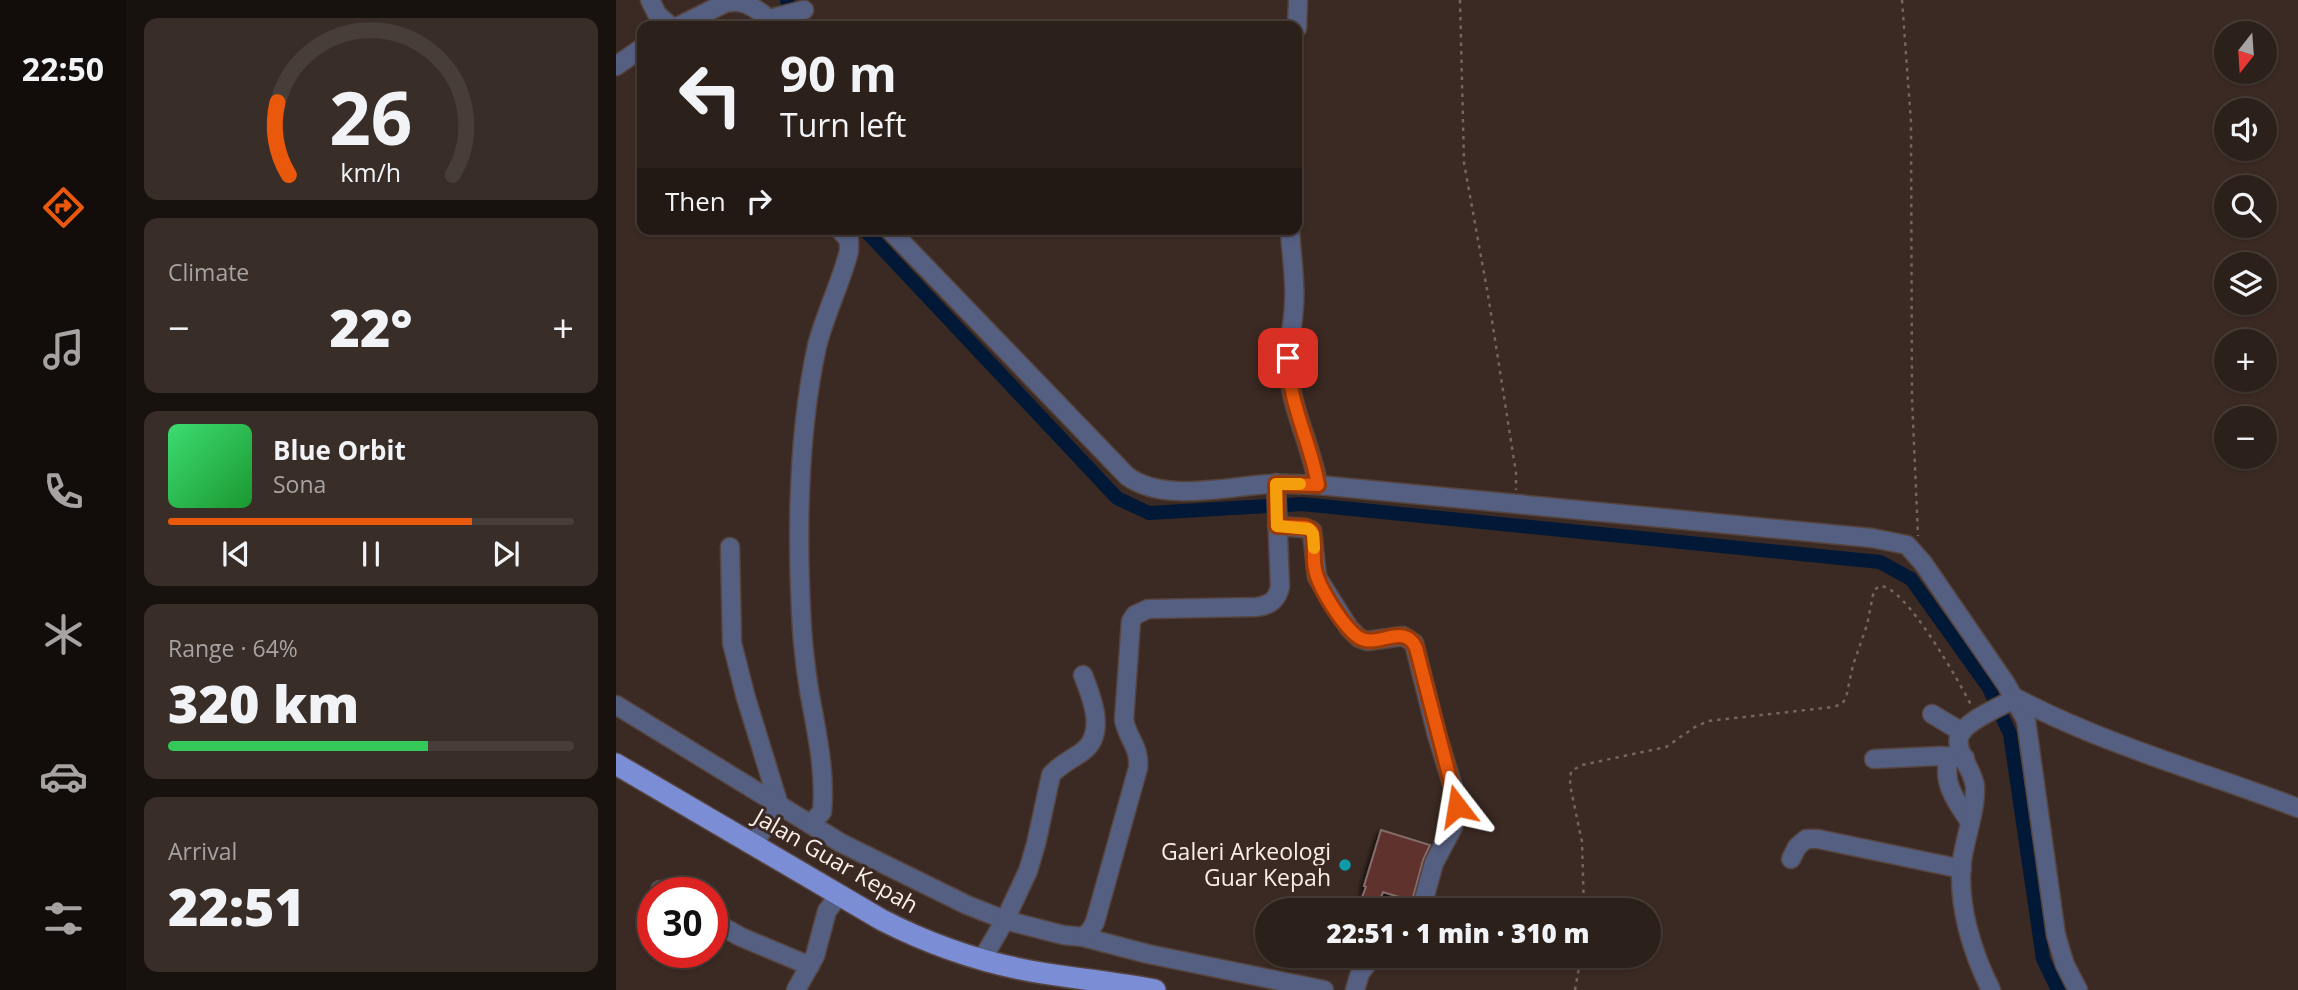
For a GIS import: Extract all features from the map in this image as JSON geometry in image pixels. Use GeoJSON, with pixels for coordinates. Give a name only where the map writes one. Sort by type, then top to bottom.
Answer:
{"type":"FeatureCollection","features":[{"type":"Feature","properties":{"kind":"main road","name":"Jalan Guar Kepah"},"geometry":{"type":"LineString","coordinates":[[616,764],[752,845],[833,903],[943,948],[985,955],[1094,990]]}},
{"type":"Feature","properties":{"kind":"main road","name":"Jalan Guar Kepah"},"geometry":{"type":"LineString","coordinates":[[1042,973],[1155,990]]}},
{"type":"Feature","properties":{"kind":"street"},"geometry":{"type":"LineString","coordinates":[[650,0],[657,14],[665,21]]}},
{"type":"Feature","properties":{"kind":"street"},"geometry":{"type":"LineString","coordinates":[[1297,21],[1298,0]]}},
{"type":"Feature","properties":{"kind":"street"},"geometry":{"type":"LineString","coordinates":[[689,21],[725,3],[741,1],[765,15],[802,12]]}},
{"type":"Feature","properties":{"kind":"street"},"geometry":{"type":"LineString","coordinates":[[616,65],[637,51]]}},
{"type":"Feature","properties":{"kind":"street"},"geometry":{"type":"LineString","coordinates":[[810,824],[822,812],[822,787],[816,722],[803,646],[799,564],[800,500],[815,356],[849,251],[849,240],[844,235]]}},
{"type":"Feature","properties":{"kind":"street"},"geometry":{"type":"LineString","coordinates":[[895,235],[1127,476],[1150,488],[1167,491],[1276,489],[1318,485],[1904,543],[1912,549],[2016,698],[2026,720],[2056,935],[2064,965],[2078,990]]}},
{"type":"Feature","properties":{"kind":"street"},"geometry":{"type":"LineString","coordinates":[[1290,235],[1295,302],[1289,372],[1318,485]]}},
{"type":"Feature","properties":{"kind":"street"},"geometry":{"type":"LineString","coordinates":[[1083,937],[1095,922],[1138,768],[1137,748],[1126,730],[1124,720],[1132,618],[1149,609],[1257,607],[1270,604],[1277,597],[1280,587],[1276,489]]}},
{"type":"Feature","properties":{"kind":"street"},"geometry":{"type":"LineString","coordinates":[[1277,522],[1306,527],[1312,531],[1317,577],[1353,633],[1367,641],[1404,636],[1412,639],[1416,648],[1457,812],[1453,827],[1434,863],[1425,898]]}},
{"type":"Feature","properties":{"kind":"street"},"geometry":{"type":"LineString","coordinates":[[730,547],[732,643],[753,723],[779,805]]}},
{"type":"Feature","properties":{"kind":"street"},"geometry":{"type":"LineString","coordinates":[[985,955],[1031,862],[1051,775],[1058,766],[1091,746],[1095,737],[1095,713],[1083,675]]}},
{"type":"Feature","properties":{"kind":"street"},"geometry":{"type":"LineString","coordinates":[[1991,990],[1977,954],[1963,904],[1962,869],[1976,789],[1973,775],[1958,757],[1959,742],[1962,732],[1980,718],[2016,698]]}},
{"type":"Feature","properties":{"kind":"street"},"geometry":{"type":"LineString","coordinates":[[2016,698],[2091,732],[2298,808]]}},
{"type":"Feature","properties":{"kind":"street"},"geometry":{"type":"LineString","coordinates":[[616,705],[810,824],[870,858],[1002,924],[1083,937],[1148,954],[1324,990]]}},
{"type":"Feature","properties":{"kind":"street"},"geometry":{"type":"LineString","coordinates":[[1932,714],[1962,732]]}},
{"type":"Feature","properties":{"kind":"street"},"geometry":{"type":"LineString","coordinates":[[1874,759],[1958,757]]}},
{"type":"Feature","properties":{"kind":"street"},"geometry":{"type":"LineString","coordinates":[[1958,757],[1945,768],[1946,778],[1970,822]]}},
{"type":"Feature","properties":{"kind":"street"},"geometry":{"type":"LineString","coordinates":[[752,845],[779,805]]}},
{"type":"Feature","properties":{"kind":"street"},"geometry":{"type":"LineString","coordinates":[[1791,859],[1797,847],[1806,839],[1818,839],[1962,869]]}},
{"type":"Feature","properties":{"kind":"street"},"geometry":{"type":"LineString","coordinates":[[796,990],[813,961],[833,903]]}},
{"type":"Feature","properties":{"kind":"street"},"geometry":{"type":"LineString","coordinates":[[728,930],[741,937],[813,961]]}},
{"type":"Feature","properties":{"kind":"street"},"geometry":{"type":"LineString","coordinates":[[1355,990],[1364,968]]}},
{"type":"Feature","properties":{"kind":"path"},"geometry":{"type":"LineString","coordinates":[[1460,0],[1464,163],[1516,473],[1514,503]]}},
{"type":"Feature","properties":{"kind":"path"},"geometry":{"type":"LineString","coordinates":[[1902,0],[1909,71],[1912,149],[1912,398],[1918,528],[1917,542],[1912,549]]}},
{"type":"Feature","properties":{"kind":"path"},"geometry":{"type":"LineString","coordinates":[[1584,898],[1582,842],[1570,785],[1570,771],[1582,765],[1666,747],[1701,723],[1717,719],[1842,704],[1848,694],[1853,665],[1867,625],[1874,590],[1880,586],[1891,588],[1907,604],[1980,718]]}},
{"type":"Feature","properties":{"kind":"path"},"geometry":{"type":"LineString","coordinates":[[1575,990],[1579,968]]}},
{"type":"Feature","properties":{"kind":"building"},"geometry":{"type":"Polygon","coordinates":[[[1381,830],[1430,845],[1413,898],[1383,892],[1381,898],[1362,898],[1366,887],[1364,886],[1381,830]]]}},
{"type":"Feature","properties":{"kind":"waterway"},"geometry":{"type":"LineString","coordinates":[[787,0],[792,21]]}},
{"type":"Feature","properties":{"kind":"waterway"},"geometry":{"type":"LineString","coordinates":[[870,235],[1117,498],[1149,513],[1302,504],[1880,562],[1911,579],[1989,688],[2010,734],[2043,959],[2058,990]]}},
{"type":"Feature","properties":{"kind":"slow traffic"},"geometry":{"type":"LineString","coordinates":[[1300,484],[1276,484],[1277,526],[1306,527],[1312,531],[1314,548]]}},
{"type":"Feature","properties":{"kind":"place","name":"Galeri Arkeologi Guar Kepah"},"geometry":{"type":"Point","coordinates":[1345,865]}},
{"type":"Feature","properties":{"kind":"route"},"geometry":{"type":"LineString","coordinates":[[1288,358],[1292,392],[1314,461],[1318,485],[1276,484],[1277,526],[1306,527],[1312,531],[1314,563],[1319,581],[1353,633],[1367,641],[1404,636],[1412,639],[1457,806]]}}]}
